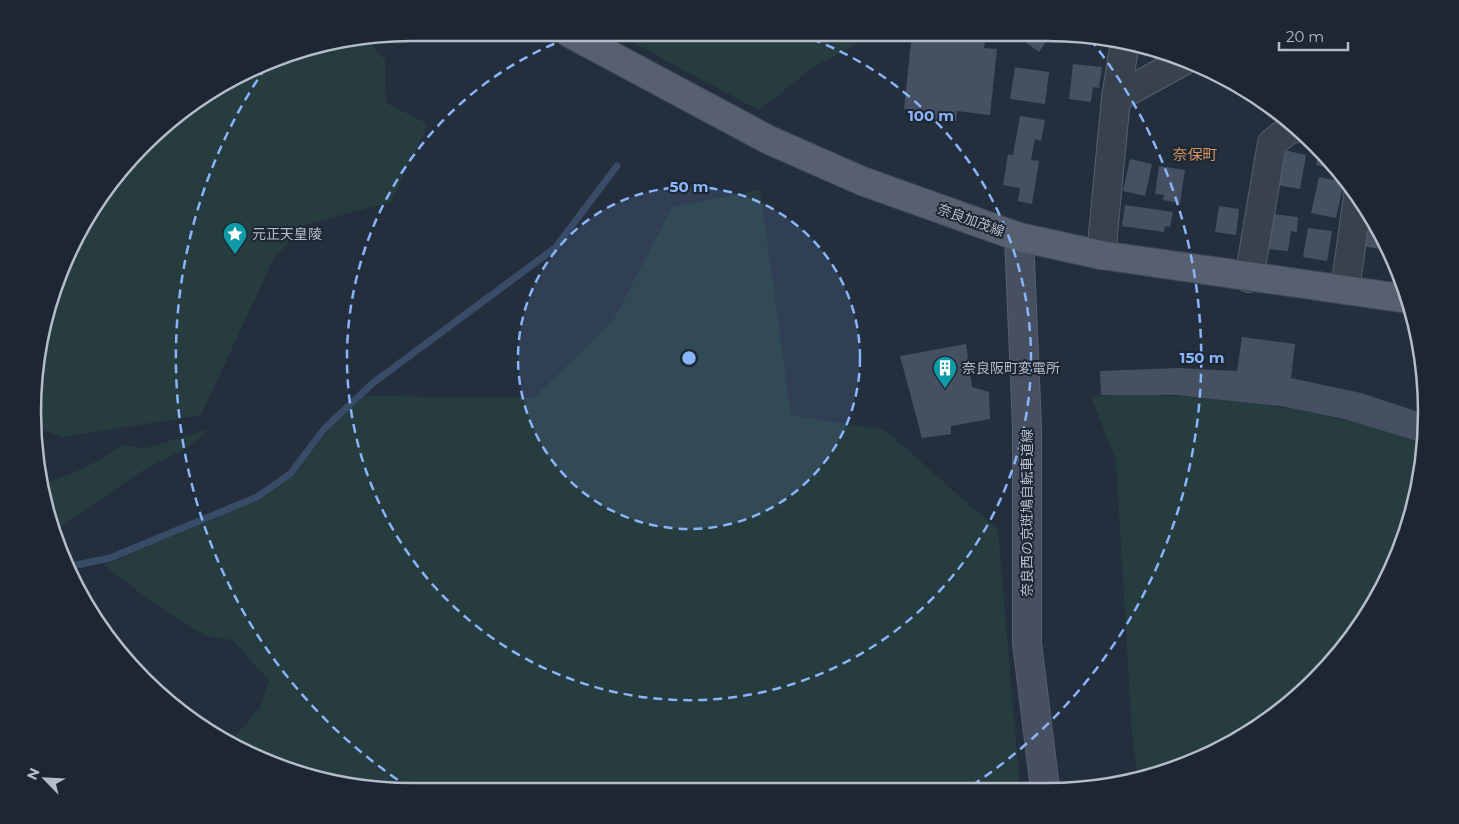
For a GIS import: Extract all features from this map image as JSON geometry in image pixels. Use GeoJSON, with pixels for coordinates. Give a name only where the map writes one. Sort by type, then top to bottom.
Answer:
{"type":"FeatureCollection","features":[{"type":"Feature","properties":{"kind":"main road","name":"奈良加茂線"},"geometry":{"type":"LineString","coordinates":[[584,41],[769,140],[862,181],[1019,237],[1101,254],[1249,278],[1400,299]]}},
{"type":"Feature","properties":{"kind":"main road","name":"奈良西の京斑鳩自転車道線"},"geometry":{"type":"LineString","coordinates":[[1019,237],[1027,427],[1026,642],[1045,783]]}},
{"type":"Feature","properties":{"kind":"street"},"geometry":{"type":"LineString","coordinates":[[1101,254],[1116,98],[1124,49]]}},
{"type":"Feature","properties":{"kind":"street"},"geometry":{"type":"LineString","coordinates":[[1116,98],[1176,65]]}},
{"type":"Feature","properties":{"kind":"street"},"geometry":{"type":"LineString","coordinates":[[1249,278],[1272,144],[1288,131]]}},
{"type":"Feature","properties":{"kind":"street"},"geometry":{"type":"LineString","coordinates":[[1345,290],[1356,208]]}},
{"type":"Feature","properties":{"kind":"green space"},"geometry":{"type":"Polygon","coordinates":[[[631,41],[862,41],[814,67],[759,110],[631,41]]]}},
{"type":"Feature","properties":{"kind":"green space"},"geometry":{"type":"Polygon","coordinates":[[[371,43],[385,60],[386,103],[428,124],[391,202],[304,225],[273,260],[201,415],[64,437],[42,430],[42,388],[48,340],[61,293],[79,248],[118,186],[150,150],[186,118],[248,79],[270,69],[316,54],[371,43]]]}},
{"type":"Feature","properties":{"kind":"green space"},"geometry":{"type":"Polygon","coordinates":[[[760,190],[791,415],[885,430],[998,530],[1019,783],[388,782],[340,776],[316,770],[270,755],[235,737],[260,707],[269,680],[232,640],[206,636],[154,604],[104,565],[259,500],[292,477],[330,429],[364,396],[534,398],[614,319],[672,207],[760,190]]]}},
{"type":"Feature","properties":{"kind":"green space"},"geometry":{"type":"Polygon","coordinates":[[[1164,395],[1202,397],[1277,406],[1351,421],[1417,441],[1411,484],[1390,554],[1380,576],[1355,618],[1326,656],[1273,706],[1232,733],[1189,755],[1137,772],[1132,734],[1116,461],[1091,396],[1164,395]]]}},
{"type":"Feature","properties":{"kind":"green space"},"geometry":{"type":"Polygon","coordinates":[[[211,429],[183,450],[140,472],[60,528],[48,483],[85,468],[124,445],[142,449],[211,429]]]}},
{"type":"Feature","properties":{"kind":"building"},"geometry":{"type":"Polygon","coordinates":[[[911,41],[985,41],[984,48],[997,49],[990,115],[957,111],[956,121],[934,119],[934,112],[904,109],[911,41]]]}},
{"type":"Feature","properties":{"kind":"building"},"geometry":{"type":"Polygon","coordinates":[[[1024,41],[1047,41],[1039,52],[1024,41]]]}},
{"type":"Feature","properties":{"kind":"building"},"geometry":{"type":"Polygon","coordinates":[[[1073,64],[1102,67],[1099,88],[1093,87],[1091,102],[1069,99],[1073,64]]]}},
{"type":"Feature","properties":{"kind":"building"},"geometry":{"type":"Polygon","coordinates":[[[1015,67],[1049,72],[1045,104],[1010,99],[1015,67]]]}},
{"type":"Feature","properties":{"kind":"building"},"geometry":{"type":"Polygon","coordinates":[[[1020,116],[1045,120],[1041,141],[1035,139],[1031,160],[1039,161],[1032,204],[1018,201],[1020,188],[1003,185],[1008,154],[1013,155],[1020,116]]]}},
{"type":"Feature","properties":{"kind":"building"},"geometry":{"type":"Polygon","coordinates":[[[1284,150],[1306,155],[1300,189],[1277,185],[1284,150]]]}},
{"type":"Feature","properties":{"kind":"building"},"geometry":{"type":"Polygon","coordinates":[[[1130,159],[1152,164],[1145,196],[1123,191],[1130,159]]]}},
{"type":"Feature","properties":{"kind":"building"},"geometry":{"type":"Polygon","coordinates":[[[1317,159],[1325,167],[1316,165],[1317,159]]]}},
{"type":"Feature","properties":{"kind":"building"},"geometry":{"type":"Polygon","coordinates":[[[1159,166],[1185,170],[1180,203],[1163,200],[1164,195],[1155,194],[1159,166]]]}},
{"type":"Feature","properties":{"kind":"building"},"geometry":{"type":"Polygon","coordinates":[[[1319,177],[1336,180],[1343,188],[1336,218],[1311,213],[1319,177]]]}},
{"type":"Feature","properties":{"kind":"building"},"geometry":{"type":"Polygon","coordinates":[[[1125,205],[1173,212],[1170,227],[1165,226],[1164,232],[1122,226],[1125,205]]]}},
{"type":"Feature","properties":{"kind":"building"},"geometry":{"type":"Polygon","coordinates":[[[1219,206],[1239,209],[1236,235],[1215,232],[1219,206]]]}},
{"type":"Feature","properties":{"kind":"building"},"geometry":{"type":"Polygon","coordinates":[[[1272,214],[1298,217],[1297,232],[1291,231],[1288,251],[1268,249],[1272,214]]]}},
{"type":"Feature","properties":{"kind":"building"},"geometry":{"type":"Polygon","coordinates":[[[1367,225],[1380,249],[1362,246],[1367,225]]]}},
{"type":"Feature","properties":{"kind":"building"},"geometry":{"type":"Polygon","coordinates":[[[1308,228],[1332,231],[1327,261],[1303,257],[1308,228]]]}},
{"type":"Feature","properties":{"kind":"building"},"geometry":{"type":"Polygon","coordinates":[[[1242,337],[1295,344],[1291,378],[1361,393],[1418,412],[1417,441],[1344,419],[1280,406],[1176,395],[1101,395],[1100,371],[1178,368],[1237,371],[1242,337]]]}},
{"type":"Feature","properties":{"kind":"building","name":"奈良阪町変電所"},"geometry":{"type":"Polygon","coordinates":[[[966,344],[972,387],[989,392],[990,419],[951,426],[951,434],[922,438],[900,356],[966,344]]]}},
{"type":"Feature","properties":{"kind":"waterway"},"geometry":{"type":"LineString","coordinates":[[74,565],[110,558],[257,497],[290,474],[325,428],[373,383],[555,248],[617,166]]}},
{"type":"Feature","properties":{"kind":"place","name":"元正天皇陵"},"geometry":{"type":"Point","coordinates":[235,255]}},
{"type":"Feature","properties":{"kind":"place","name":"奈良阪町変電所"},"geometry":{"type":"Point","coordinates":[945,389]}},
{"type":"Feature","properties":{"kind":"district","name":"奈保町"},"geometry":{"type":"Point","coordinates":[1195,155]}}]}
